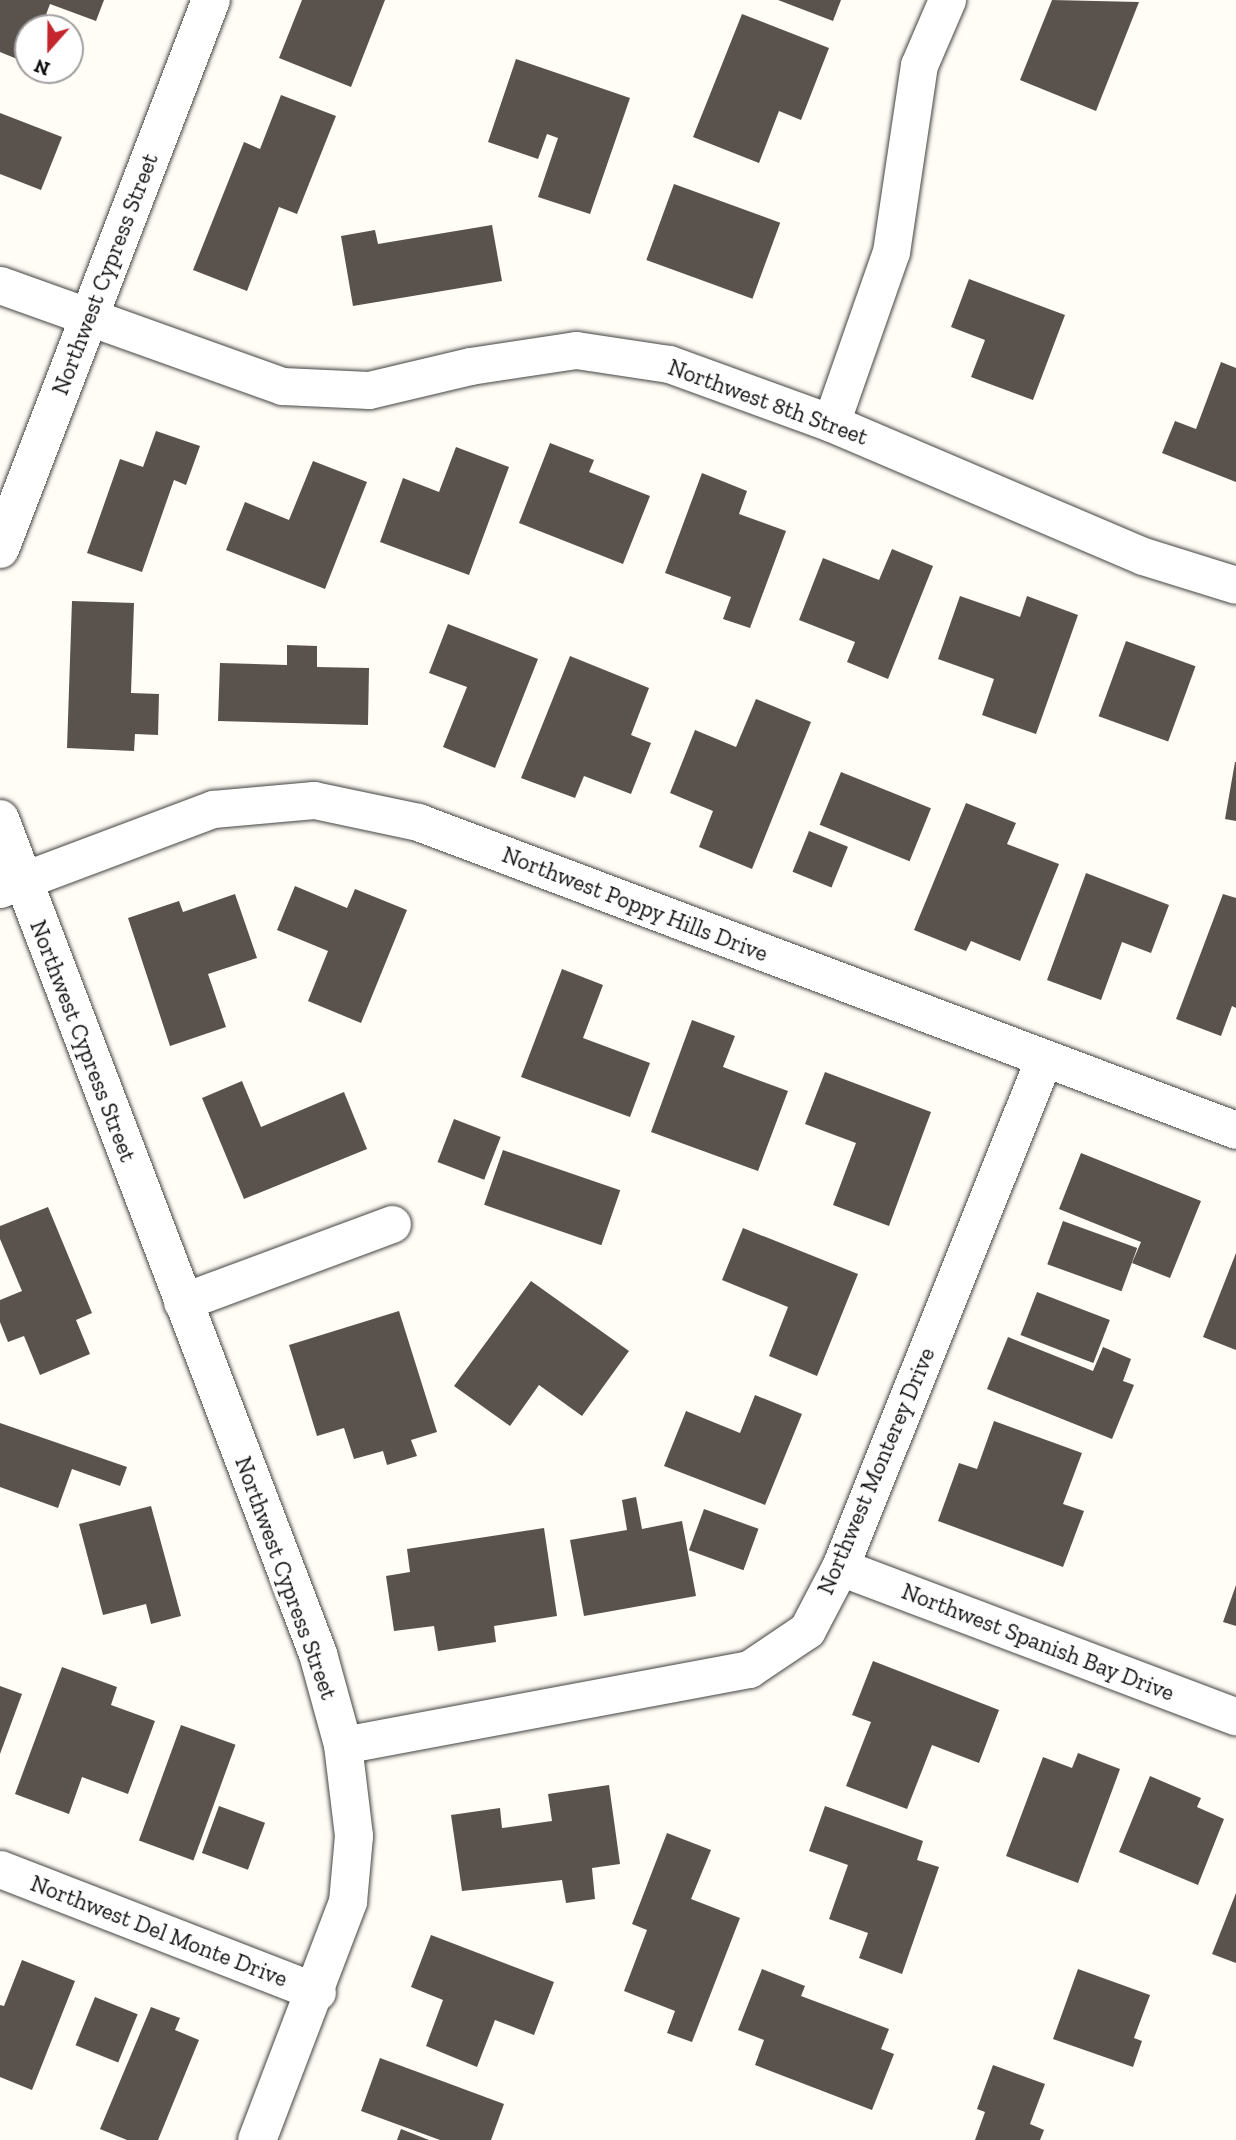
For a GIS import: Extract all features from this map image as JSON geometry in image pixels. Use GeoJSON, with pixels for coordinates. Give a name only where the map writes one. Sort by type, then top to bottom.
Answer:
{"type":"FeatureCollection","features":[{"type":"Feature","properties":{"kind":"street","name":"Northwest Cypress Street"},"geometry":{"type":"LineString","coordinates":[[0,549],[211,0]]}},
{"type":"Feature","properties":{"kind":"street"},"geometry":{"type":"LineString","coordinates":[[831,423],[891,252],[919,65],[947,0]]}},
{"type":"Feature","properties":{"kind":"street","name":"Northwest 8th Street"},"geometry":{"type":"LineString","coordinates":[[0,285],[88,319],[282,386],[369,390],[470,366],[576,350],[669,364],[831,423],[1143,556],[1236,585]]}},
{"type":"Feature","properties":{"kind":"street","name":"Northwest Poppy Hills Drive"},"geometry":{"type":"LineString","coordinates":[[11,885],[213,809],[314,800],[418,822],[1236,1130]]}},
{"type":"Feature","properties":{"kind":"street","name":"Northwest Cypress Street"},"geometry":{"type":"LineString","coordinates":[[0,818],[11,885],[182,1302],[318,1654],[343,1745],[354,1836],[348,1902],[317,1992],[257,2140]]}},
{"type":"Feature","properties":{"kind":"street","name":"Northwest Monterey Drive"},"geometry":{"type":"LineString","coordinates":[[343,1745],[749,1669],[807,1630],[840,1567],[1044,1058]]}},
{"type":"Feature","properties":{"kind":"street"},"geometry":{"type":"LineString","coordinates":[[182,1302],[392,1224]]}},
{"type":"Feature","properties":{"kind":"street","name":"Northwest Spanish Bay Drive"},"geometry":{"type":"LineString","coordinates":[[840,1567],[1236,1717]]}},
{"type":"Feature","properties":{"kind":"street","name":"Northwest Del Monte Drive"},"geometry":{"type":"LineString","coordinates":[[0,1869],[317,1992]]}},
{"type":"Feature","properties":{"kind":"building"},"geometry":{"type":"Polygon","coordinates":[[[0,0],[104,0],[96,21],[84,17],[84,14],[50,4],[46,14],[14,14],[14,58],[0,52],[0,0]]]}},
{"type":"Feature","properties":{"kind":"building"},"geometry":{"type":"Polygon","coordinates":[[[302,0],[385,0],[351,87],[279,58],[302,0]]]}},
{"type":"Feature","properties":{"kind":"building"},"geometry":{"type":"Polygon","coordinates":[[[778,0],[841,0],[833,21],[778,0]]]}},
{"type":"Feature","properties":{"kind":"building"},"geometry":{"type":"Polygon","coordinates":[[[1052,0],[1139,2],[1096,111],[1020,80],[1052,0]]]}},
{"type":"Feature","properties":{"kind":"building"},"geometry":{"type":"Polygon","coordinates":[[[742,14],[829,48],[801,120],[779,111],[759,163],[693,137],[742,14]]]}},
{"type":"Feature","properties":{"kind":"building"},"geometry":{"type":"Polygon","coordinates":[[[516,59],[630,98],[590,214],[538,197],[558,138],[547,134],[538,159],[488,142],[516,59]]]}},
{"type":"Feature","properties":{"kind":"building"},"geometry":{"type":"Polygon","coordinates":[[[281,95],[336,116],[297,214],[279,207],[247,291],[193,270],[244,142],[260,149],[281,95]]]}},
{"type":"Feature","properties":{"kind":"building"},"geometry":{"type":"Polygon","coordinates":[[[0,113],[62,137],[41,190],[0,174],[0,113]]]}},
{"type":"Feature","properties":{"kind":"building"},"geometry":{"type":"Polygon","coordinates":[[[674,184],[780,223],[752,299],[646,260],[674,184]]]}},
{"type":"Feature","properties":{"kind":"building"},"geometry":{"type":"Polygon","coordinates":[[[492,225],[502,281],[353,306],[341,236],[375,230],[378,244],[492,225]]]}},
{"type":"Feature","properties":{"kind":"building"},"geometry":{"type":"Polygon","coordinates":[[[969,279],[1065,315],[1033,400],[971,377],[985,340],[951,327],[969,279]]]}},
{"type":"Feature","properties":{"kind":"building"},"geometry":{"type":"Polygon","coordinates":[[[1221,362],[1236,368],[1236,482],[1162,453],[1175,421],[1196,429],[1221,362]]]}},
{"type":"Feature","properties":{"kind":"building"},"geometry":{"type":"Polygon","coordinates":[[[156,431],[200,446],[186,485],[174,480],[142,572],[87,553],[120,459],[143,467],[156,431]]]}},
{"type":"Feature","properties":{"kind":"building"},"geometry":{"type":"Polygon","coordinates":[[[550,443],[594,460],[589,472],[650,496],[623,564],[519,523],[550,443]]]}},
{"type":"Feature","properties":{"kind":"building"},"geometry":{"type":"Polygon","coordinates":[[[456,447],[509,467],[469,575],[380,542],[403,478],[439,492],[456,447]]]}},
{"type":"Feature","properties":{"kind":"building"},"geometry":{"type":"Polygon","coordinates":[[[313,461],[367,482],[325,589],[226,550],[245,502],[289,520],[313,461]]]}},
{"type":"Feature","properties":{"kind":"building"},"geometry":{"type":"Polygon","coordinates":[[[702,473],[747,491],[739,514],[786,531],[750,628],[723,619],[731,597],[665,573],[702,473]]]}},
{"type":"Feature","properties":{"kind":"building"},"geometry":{"type":"Polygon","coordinates":[[[892,549],[933,566],[888,679],[847,662],[855,642],[799,620],[823,558],[879,580],[892,549]]]}},
{"type":"Feature","properties":{"kind":"building"},"geometry":{"type":"Polygon","coordinates":[[[960,596],[1020,617],[1027,596],[1078,615],[1036,734],[982,715],[994,679],[938,659],[960,596]]]}},
{"type":"Feature","properties":{"kind":"building"},"geometry":{"type":"Polygon","coordinates":[[[72,601],[134,603],[131,693],[159,694],[158,735],[135,734],[134,751],[67,748],[72,601]]]}},
{"type":"Feature","properties":{"kind":"building"},"geometry":{"type":"Polygon","coordinates":[[[448,624],[538,659],[495,768],[443,747],[467,687],[429,673],[448,624]]]}},
{"type":"Feature","properties":{"kind":"building"},"geometry":{"type":"Polygon","coordinates":[[[1126,641],[1196,666],[1168,741],[1099,716],[1126,641]]]}},
{"type":"Feature","properties":{"kind":"building"},"geometry":{"type":"Polygon","coordinates":[[[287,645],[317,646],[317,667],[369,668],[368,725],[218,721],[220,663],[287,665],[287,645]]]}},
{"type":"Feature","properties":{"kind":"building"},"geometry":{"type":"Polygon","coordinates":[[[570,656],[649,688],[631,735],[651,743],[631,794],[584,776],[575,798],[521,778],[570,656]]]}},
{"type":"Feature","properties":{"kind":"building"},"geometry":{"type":"Polygon","coordinates":[[[756,699],[811,722],[752,869],[699,847],[713,811],[670,793],[695,730],[736,747],[756,699]]]}},
{"type":"Feature","properties":{"kind":"building"},"geometry":{"type":"Polygon","coordinates":[[[1236,762],[1236,821],[1225,819],[1236,762]]]}},
{"type":"Feature","properties":{"kind":"building"},"geometry":{"type":"Polygon","coordinates":[[[841,772],[931,808],[910,861],[820,825],[841,772]]]}},
{"type":"Feature","properties":{"kind":"building"},"geometry":{"type":"Polygon","coordinates":[[[966,803],[1016,823],[1007,844],[1059,864],[1020,961],[971,941],[966,951],[914,930],[966,803]]]}},
{"type":"Feature","properties":{"kind":"building"},"geometry":{"type":"Polygon","coordinates":[[[809,831],[848,847],[831,888],[793,872],[809,831]]]}},
{"type":"Feature","properties":{"kind":"building"},"geometry":{"type":"Polygon","coordinates":[[[1086,873],[1169,905],[1151,953],[1122,942],[1101,1000],[1047,980],[1086,873]]]}},
{"type":"Feature","properties":{"kind":"building"},"geometry":{"type":"Polygon","coordinates":[[[295,886],[347,908],[355,889],[407,910],[361,1023],[308,1001],[328,951],[277,930],[295,886]]]}},
{"type":"Feature","properties":{"kind":"building"},"geometry":{"type":"Polygon","coordinates":[[[235,894],[257,958],[208,974],[226,1027],[170,1046],[128,918],[179,901],[183,912],[235,894]]]}},
{"type":"Feature","properties":{"kind":"building"},"geometry":{"type":"Polygon","coordinates":[[[1223,894],[1236,898],[1236,1008],[1232,1006],[1221,1036],[1176,1019],[1223,894]]]}},
{"type":"Feature","properties":{"kind":"building"},"geometry":{"type":"Polygon","coordinates":[[[562,969],[603,985],[583,1038],[650,1063],[630,1117],[521,1077],[562,969]]]}},
{"type":"Feature","properties":{"kind":"building"},"geometry":{"type":"Polygon","coordinates":[[[692,1020],[735,1036],[723,1067],[788,1091],[758,1171],[651,1132],[692,1020]]]}},
{"type":"Feature","properties":{"kind":"building"},"geometry":{"type":"Polygon","coordinates":[[[825,1072],[931,1112],[889,1226],[833,1205],[856,1143],[805,1124],[825,1072]]]}},
{"type":"Feature","properties":{"kind":"building"},"geometry":{"type":"Polygon","coordinates":[[[242,1081],[261,1127],[344,1092],[367,1149],[244,1199],[202,1098],[242,1081]]]}},
{"type":"Feature","properties":{"kind":"building"},"geometry":{"type":"Polygon","coordinates":[[[454,1119],[501,1137],[484,1180],[438,1162],[454,1119]]]}},
{"type":"Feature","properties":{"kind":"building"},"geometry":{"type":"Polygon","coordinates":[[[503,1150],[620,1190],[601,1245],[484,1205],[503,1150]]]}},
{"type":"Feature","properties":{"kind":"building"},"geometry":{"type":"Polygon","coordinates":[[[1081,1153],[1201,1201],[1170,1278],[1132,1263],[1141,1242],[1059,1209],[1081,1153]]]}},
{"type":"Feature","properties":{"kind":"building"},"geometry":{"type":"Polygon","coordinates":[[[48,1207],[92,1313],[76,1320],[90,1354],[40,1375],[24,1336],[8,1342],[0,1322],[0,1300],[22,1291],[0,1239],[0,1226],[48,1207]]]}},
{"type":"Feature","properties":{"kind":"building"},"geometry":{"type":"Polygon","coordinates":[[[1063,1221],[1137,1248],[1122,1291],[1047,1264],[1063,1221]]]}},
{"type":"Feature","properties":{"kind":"building"},"geometry":{"type":"Polygon","coordinates":[[[743,1228],[858,1274],[817,1376],[769,1356],[788,1307],[722,1280],[743,1228]]]}},
{"type":"Feature","properties":{"kind":"building"},"geometry":{"type":"Polygon","coordinates":[[[1236,1253],[1236,1350],[1203,1337],[1236,1253]]]}},
{"type":"Feature","properties":{"kind":"building"},"geometry":{"type":"Polygon","coordinates":[[[531,1281],[629,1351],[582,1416],[539,1385],[510,1426],[454,1386],[531,1281]]]}},
{"type":"Feature","properties":{"kind":"building"},"geometry":{"type":"Polygon","coordinates":[[[1037,1292],[1110,1320],[1093,1363],[1021,1335],[1037,1292]]]}},
{"type":"Feature","properties":{"kind":"building"},"geometry":{"type":"Polygon","coordinates":[[[399,1311],[437,1432],[411,1440],[417,1456],[387,1465],[383,1451],[354,1459],[344,1428],[317,1436],[289,1345],[399,1311]]]}},
{"type":"Feature","properties":{"kind":"building"},"geometry":{"type":"Polygon","coordinates":[[[1008,1337],[1093,1371],[1103,1347],[1131,1359],[1123,1381],[1134,1385],[1112,1439],[987,1389],[1008,1337]]]}},
{"type":"Feature","properties":{"kind":"building"},"geometry":{"type":"Polygon","coordinates":[[[755,1395],[802,1414],[765,1505],[664,1466],[686,1411],[740,1433],[755,1395]]]}},
{"type":"Feature","properties":{"kind":"building"},"geometry":{"type":"Polygon","coordinates":[[[994,1421],[1082,1453],[1063,1504],[1084,1511],[1063,1567],[938,1521],[959,1463],[977,1469],[994,1421]]]}},
{"type":"Feature","properties":{"kind":"building"},"geometry":{"type":"Polygon","coordinates":[[[0,1423],[127,1467],[120,1486],[72,1469],[58,1508],[0,1487],[0,1423]]]}},
{"type":"Feature","properties":{"kind":"building"},"geometry":{"type":"Polygon","coordinates":[[[636,1497],[642,1529],[682,1521],[696,1596],[584,1616],[570,1540],[627,1530],[622,1500],[636,1497]]]}},
{"type":"Feature","properties":{"kind":"building"},"geometry":{"type":"Polygon","coordinates":[[[151,1506],[181,1616],[151,1624],[146,1604],[103,1615],[79,1524],[151,1506]]]}},
{"type":"Feature","properties":{"kind":"building"},"geometry":{"type":"Polygon","coordinates":[[[704,1509],[759,1529],[743,1570],[689,1550],[704,1509]]]}},
{"type":"Feature","properties":{"kind":"building"},"geometry":{"type":"Polygon","coordinates":[[[544,1528],[557,1616],[494,1626],[496,1642],[438,1651],[434,1626],[394,1631],[386,1576],[410,1572],[407,1549],[544,1528]]]}},
{"type":"Feature","properties":{"kind":"building"},"geometry":{"type":"Polygon","coordinates":[[[1236,1585],[1236,1626],[1223,1622],[1236,1585]]]}},
{"type":"Feature","properties":{"kind":"building"},"geometry":{"type":"Polygon","coordinates":[[[873,1661],[999,1710],[979,1763],[932,1745],[907,1809],[846,1786],[871,1722],[852,1715],[873,1661]]]}},
{"type":"Feature","properties":{"kind":"building"},"geometry":{"type":"Polygon","coordinates":[[[62,1667],[117,1687],[111,1705],[155,1721],[128,1794],[82,1777],[69,1814],[15,1794],[62,1667]]]}},
{"type":"Feature","properties":{"kind":"building"},"geometry":{"type":"Polygon","coordinates":[[[0,1686],[22,1694],[0,1754],[0,1686]]]}},
{"type":"Feature","properties":{"kind":"building"},"geometry":{"type":"Polygon","coordinates":[[[181,1725],[236,1745],[193,1860],[139,1841],[181,1725]]]}},
{"type":"Feature","properties":{"kind":"building"},"geometry":{"type":"Polygon","coordinates":[[[1078,1753],[1120,1769],[1078,1883],[1006,1856],[1043,1757],[1072,1768],[1078,1753]]]}},
{"type":"Feature","properties":{"kind":"building"},"geometry":{"type":"Polygon","coordinates":[[[1150,1776],[1201,1798],[1197,1807],[1224,1819],[1198,1885],[1119,1852],[1150,1776]]]}},
{"type":"Feature","properties":{"kind":"building"},"geometry":{"type":"Polygon","coordinates":[[[609,1785],[620,1864],[592,1868],[595,1899],[566,1903],[562,1880],[462,1891],[451,1815],[500,1808],[502,1828],[552,1821],[548,1794],[609,1785]]]}},
{"type":"Feature","properties":{"kind":"building"},"geometry":{"type":"Polygon","coordinates":[[[219,1806],[265,1823],[248,1870],[202,1853],[219,1806]]]}},
{"type":"Feature","properties":{"kind":"building"},"geometry":{"type":"Polygon","coordinates":[[[825,1806],[923,1841],[917,1860],[939,1867],[902,1974],[859,1958],[868,1933],[829,1919],[848,1865],[809,1851],[825,1806]]]}},
{"type":"Feature","properties":{"kind":"building"},"geometry":{"type":"Polygon","coordinates":[[[667,1833],[711,1850],[691,1899],[740,1918],[692,2042],[667,2033],[675,2011],[624,1991],[647,1930],[632,1924],[667,1833]]]}},
{"type":"Feature","properties":{"kind":"building"},"geometry":{"type":"Polygon","coordinates":[[[1236,1893],[1236,1963],[1212,1954],[1236,1893]]]}},
{"type":"Feature","properties":{"kind":"building"},"geometry":{"type":"Polygon","coordinates":[[[431,1935],[554,1982],[534,2035],[495,2020],[477,2067],[426,2046],[443,2000],[411,1987],[431,1935]]]}},
{"type":"Feature","properties":{"kind":"building"},"geometry":{"type":"Polygon","coordinates":[[[22,1960],[75,1981],[32,2090],[0,2077],[0,2005],[4,2006],[22,1960]]]}},
{"type":"Feature","properties":{"kind":"building"},"geometry":{"type":"Polygon","coordinates":[[[762,1969],[805,1986],[801,1996],[889,2029],[881,2049],[894,2054],[872,2110],[755,2065],[764,2040],[738,2030],[762,1969]]]}},
{"type":"Feature","properties":{"kind":"building"},"geometry":{"type":"Polygon","coordinates":[[[1078,1969],[1150,1995],[1134,2038],[1142,2041],[1133,2067],[1053,2039],[1078,1969]]]}},
{"type":"Feature","properties":{"kind":"building"},"geometry":{"type":"Polygon","coordinates":[[[95,1997],[138,2014],[118,2062],[76,2045],[95,1997]]]}},
{"type":"Feature","properties":{"kind":"building"},"geometry":{"type":"Polygon","coordinates":[[[151,2007],[180,2018],[175,2030],[199,2040],[158,2140],[127,2140],[100,2129],[151,2007]]]}},
{"type":"Feature","properties":{"kind":"building"},"geometry":{"type":"Polygon","coordinates":[[[380,2058],[504,2104],[491,2140],[440,2140],[361,2111],[380,2058]]]}},
{"type":"Feature","properties":{"kind":"building"},"geometry":{"type":"Polygon","coordinates":[[[993,2065],[1045,2084],[1030,2124],[1044,2130],[1040,2140],[975,2140],[985,2112],[977,2109],[993,2065]]]}},
{"type":"Feature","properties":{"kind":"building"},"geometry":{"type":"Polygon","coordinates":[[[401,2129],[429,2140],[397,2140],[401,2129]]]}}]}
